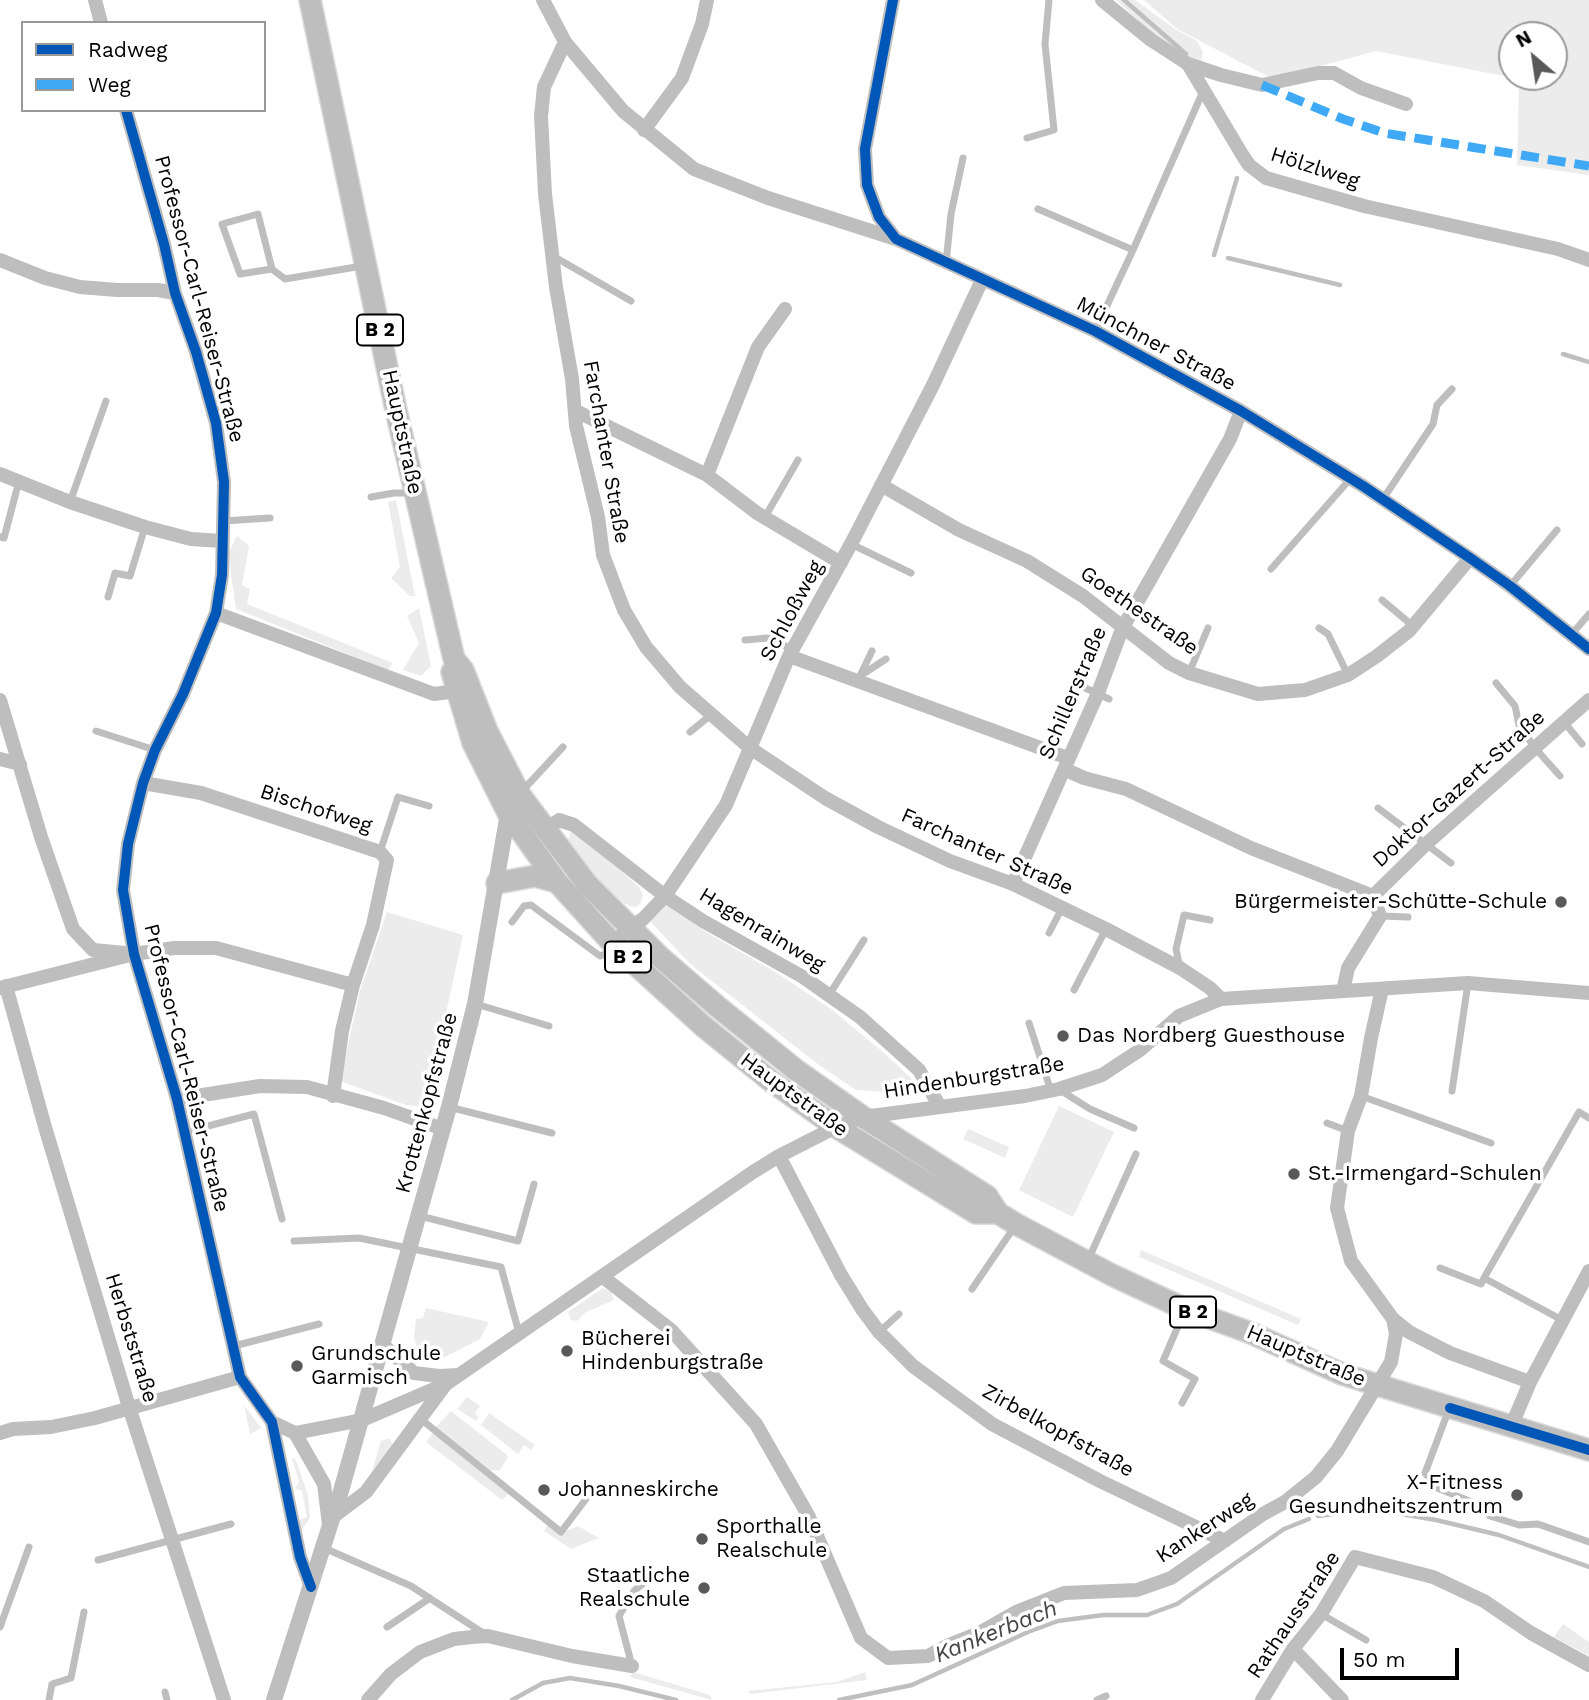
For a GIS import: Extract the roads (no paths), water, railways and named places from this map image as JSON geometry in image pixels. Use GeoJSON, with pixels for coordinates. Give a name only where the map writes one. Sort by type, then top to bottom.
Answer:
{"type":"FeatureCollection","features":[{"type":"Feature","properties":{"kind":"main road","name":"Hauptstraße"},"geometry":{"type":"LineString","coordinates":[[310,0],[415,493],[454,659],[451,674],[473,743],[514,804],[557,882],[613,944],[703,1026],[771,1081],[836,1127],[976,1213],[1007,1219],[1087,1262],[1185,1309],[1251,1333],[1342,1374],[1589,1450]]}},
{"type":"Feature","properties":{"kind":"main road","name":"Hauptstraße"},"geometry":{"type":"LineString","coordinates":[[454,659],[463,670],[514,804],[544,830],[587,884],[629,928],[718,1007],[796,1070],[863,1117],[987,1196],[1007,1219]]}},
{"type":"Feature","properties":{"kind":"main road"},"geometry":{"type":"LineString","coordinates":[[497,883],[535,876],[557,882]]}},
{"type":"Feature","properties":{"kind":"main road"},"geometry":{"type":"LineString","coordinates":[[703,1026],[718,1007]]}},
{"type":"Feature","properties":{"kind":"street"},"geometry":{"type":"LineString","coordinates":[[94,0],[100,21]]}},
{"type":"Feature","properties":{"kind":"street","name":"Münchner Straße"},"geometry":{"type":"LineString","coordinates":[[543,0],[565,42],[623,111],[694,169],[768,198],[896,239],[1095,331],[1241,411],[1384,499],[1510,586],[1589,649]]}},
{"type":"Feature","properties":{"kind":"street"},"geometry":{"type":"LineString","coordinates":[[644,130],[682,78],[702,24],[707,0]]}},
{"type":"Feature","properties":{"kind":"street"},"geometry":{"type":"LineString","coordinates":[[893,0],[865,149],[867,185],[879,217],[896,239]]}},
{"type":"Feature","properties":{"kind":"street","name":"Hölzlweg"},"geometry":{"type":"LineString","coordinates":[[1102,0],[1151,40],[1188,64],[1242,156],[1249,166],[1266,177],[1364,206],[1558,249],[1589,260]]}},
{"type":"Feature","properties":{"kind":"street","name":"Farchanter Straße"},"geometry":{"type":"LineString","coordinates":[[565,42],[544,87],[541,116],[545,194],[576,426],[598,517],[603,555],[624,610],[654,657],[680,687],[750,748],[795,779],[878,827],[950,861],[1013,884],[1106,929],[1180,968],[1222,999]]}},
{"type":"Feature","properties":{"kind":"street"},"geometry":{"type":"LineString","coordinates":[[1188,64],[1262,85],[1318,73],[1334,73],[1370,92],[1406,104]]}},
{"type":"Feature","properties":{"kind":"street","name":"Professor-Carl-Reiser-Straße"},"geometry":{"type":"LineString","coordinates":[[127,112],[161,231],[175,293],[196,352],[216,423],[223,471],[222,575],[216,613],[179,704],[155,750],[144,783],[128,844],[124,890],[134,954],[177,1099],[240,1377],[272,1422],[300,1557],[312,1587]]}},
{"type":"Feature","properties":{"kind":"street"},"geometry":{"type":"LineString","coordinates":[[0,260],[45,278],[80,287],[175,293]]}},
{"type":"Feature","properties":{"kind":"street","name":"Schloßweg"},"geometry":{"type":"LineString","coordinates":[[613,944],[665,896],[726,805],[791,653],[933,385],[982,279]]}},
{"type":"Feature","properties":{"kind":"street"},"geometry":{"type":"LineString","coordinates":[[707,475],[758,347],[785,309]]}},
{"type":"Feature","properties":{"kind":"street"},"geometry":{"type":"LineString","coordinates":[[576,411],[707,475],[765,517],[841,563]]}},
{"type":"Feature","properties":{"kind":"street","name":"Schillerstraße"},"geometry":{"type":"LineString","coordinates":[[1013,884],[1066,763],[1104,696],[1122,629],[1230,439],[1241,411]]}},
{"type":"Feature","properties":{"kind":"street"},"geometry":{"type":"LineString","coordinates":[[0,474],[70,502],[145,527],[191,539],[222,541]]}},
{"type":"Feature","properties":{"kind":"street","name":"Goethestraße"},"geometry":{"type":"LineString","coordinates":[[881,485],[959,530],[1027,561],[1083,596],[1169,663],[1189,673],[1258,694],[1305,690],[1348,675],[1377,656],[1413,626],[1470,558]]}},
{"type":"Feature","properties":{"kind":"street"},"geometry":{"type":"LineString","coordinates":[[216,613],[433,694],[456,691]]}},
{"type":"Feature","properties":{"kind":"street"},"geometry":{"type":"LineString","coordinates":[[791,653],[1066,763],[1084,778],[1126,789],[1251,848],[1374,895]]}},
{"type":"Feature","properties":{"kind":"street"},"geometry":{"type":"LineString","coordinates":[[0,700],[41,837],[73,929],[93,950],[134,954]]}},
{"type":"Feature","properties":{"kind":"street","name":"Doktor-Gazert-Straße"},"geometry":{"type":"LineString","coordinates":[[1380,916],[1374,895],[1426,844],[1589,701]]}},
{"type":"Feature","properties":{"kind":"street"},"geometry":{"type":"LineString","coordinates":[[0,759],[20,764]]}},
{"type":"Feature","properties":{"kind":"street","name":"Bischofweg"},"geometry":{"type":"LineString","coordinates":[[144,783],[201,793],[380,852],[387,860],[373,925],[353,985],[342,1031],[332,1096]]}},
{"type":"Feature","properties":{"kind":"street","name":"Krottenkopfstraße"},"geometry":{"type":"LineString","coordinates":[[362,1420],[475,1004],[514,804]]}},
{"type":"Feature","properties":{"kind":"street","name":"Hagenrainweg"},"geometry":{"type":"LineString","coordinates":[[544,830],[559,820],[574,825],[665,896],[829,995],[860,1017],[919,1070],[940,1107]]}},
{"type":"Feature","properties":{"kind":"street"},"geometry":{"type":"LineString","coordinates":[[1343,991],[1348,968],[1380,916]]}},
{"type":"Feature","properties":{"kind":"street"},"geometry":{"type":"LineString","coordinates":[[3,987],[134,954],[174,948],[216,948],[353,985]]}},
{"type":"Feature","properties":{"kind":"street","name":"Hindenburgstraße"},"geometry":{"type":"LineString","coordinates":[[362,1420],[446,1384],[779,1156],[836,1127],[863,1117],[1055,1090],[1102,1074],[1140,1050],[1179,1016],[1222,999],[1468,983],[1589,993]]}},
{"type":"Feature","properties":{"kind":"street","name":"Herbststraße"},"geometry":{"type":"LineString","coordinates":[[3,987],[129,1407],[224,1700]]}},
{"type":"Feature","properties":{"kind":"street"},"geometry":{"type":"LineString","coordinates":[[1382,989],[1361,1096],[1348,1131],[1337,1208],[1351,1261],[1393,1319],[1409,1332],[1450,1353],[1530,1382]]}},
{"type":"Feature","properties":{"kind":"street"},"geometry":{"type":"LineString","coordinates":[[177,1099],[260,1086],[307,1087],[332,1096],[384,1108],[443,1129]]}},
{"type":"Feature","properties":{"kind":"street","name":"Zirbelkopfstraße"},"geometry":{"type":"LineString","coordinates":[[779,1156],[841,1275],[879,1332],[913,1366],[992,1424],[1100,1481],[1225,1541]]}},
{"type":"Feature","properties":{"kind":"street"},"geometry":{"type":"LineString","coordinates":[[1511,1427],[1530,1382],[1589,1271]]}},
{"type":"Feature","properties":{"kind":"street","name":"Kankerweg"},"geometry":{"type":"LineString","coordinates":[[603,1277],[671,1330],[757,1424],[808,1515],[862,1639],[888,1658],[928,1656],[979,1633],[1016,1612],[1064,1593],[1143,1588],[1171,1578],[1285,1502],[1316,1477],[1337,1451],[1391,1362],[1396,1334],[1393,1319]]}},
{"type":"Feature","properties":{"kind":"street"},"geometry":{"type":"LineString","coordinates":[[383,1345],[414,1373],[439,1377],[460,1375]]}},
{"type":"Feature","properties":{"kind":"street"},"geometry":{"type":"LineString","coordinates":[[0,1433],[13,1429],[51,1427],[240,1377]]}},
{"type":"Feature","properties":{"kind":"street","name":"Hindenburgstraße"},"geometry":{"type":"LineString","coordinates":[[331,1523],[366,1492],[422,1420],[446,1384]]}},
{"type":"Feature","properties":{"kind":"street"},"geometry":{"type":"LineString","coordinates":[[274,1700],[312,1587],[362,1420],[295,1433],[324,1484],[331,1523]]}},
{"type":"Feature","properties":{"kind":"street","name":"Professor-Carl-Reiser-Straße"},"geometry":{"type":"LineString","coordinates":[[272,1422],[295,1433]]}},
{"type":"Feature","properties":{"kind":"street","name":"Rathausstraße"},"geometry":{"type":"LineString","coordinates":[[1262,1700],[1293,1649],[1321,1614],[1354,1557],[1433,1577],[1483,1601],[1531,1633],[1587,1663]]}},
{"type":"Feature","properties":{"kind":"street"},"geometry":{"type":"LineString","coordinates":[[368,1700],[391,1674],[420,1652],[454,1639],[488,1636],[572,1656],[632,1666]]}},
{"type":"Feature","properties":{"kind":"street"},"geometry":{"type":"LineString","coordinates":[[1293,1649],[1342,1700]]}},
{"type":"Feature","properties":{"kind":"lane"},"geometry":{"type":"LineString","coordinates":[[1027,138],[1054,130],[1045,44],[1049,0]]}},
{"type":"Feature","properties":{"kind":"lane"},"geometry":{"type":"LineString","coordinates":[[1095,331],[1204,89]]}},
{"type":"Feature","properties":{"kind":"lane"},"geometry":{"type":"LineString","coordinates":[[946,263],[951,214],[963,158]]}},
{"type":"Feature","properties":{"kind":"lane"},"geometry":{"type":"LineString","coordinates":[[1038,209],[1133,250]]}},
{"type":"Feature","properties":{"kind":"lane"},"geometry":{"type":"LineString","coordinates":[[272,269],[240,274],[222,224],[258,214],[272,269],[285,279],[366,265]]}},
{"type":"Feature","properties":{"kind":"lane"},"geometry":{"type":"LineString","coordinates":[[552,256],[631,301]]}},
{"type":"Feature","properties":{"kind":"lane"},"geometry":{"type":"LineString","coordinates":[[1384,499],[1433,424],[1437,405],[1451,389]]}},
{"type":"Feature","properties":{"kind":"lane"},"geometry":{"type":"LineString","coordinates":[[70,502],[106,401]]}},
{"type":"Feature","properties":{"kind":"lane"},"geometry":{"type":"LineString","coordinates":[[765,517],[798,460]]}},
{"type":"Feature","properties":{"kind":"lane"},"geometry":{"type":"LineString","coordinates":[[1270,569],[1351,478]]}},
{"type":"Feature","properties":{"kind":"lane"},"geometry":{"type":"LineString","coordinates":[[0,537],[4,538],[19,481]]}},
{"type":"Feature","properties":{"kind":"lane"},"geometry":{"type":"LineString","coordinates":[[371,497],[415,493]]}},
{"type":"Feature","properties":{"kind":"lane"},"geometry":{"type":"LineString","coordinates":[[222,521],[270,518]]}},
{"type":"Feature","properties":{"kind":"lane"},"geometry":{"type":"LineString","coordinates":[[108,597],[115,573],[130,576],[145,527]]}},
{"type":"Feature","properties":{"kind":"lane"},"geometry":{"type":"LineString","coordinates":[[1510,586],[1557,530]]}},
{"type":"Feature","properties":{"kind":"lane"},"geometry":{"type":"LineString","coordinates":[[851,544],[911,573]]}},
{"type":"Feature","properties":{"kind":"lane"},"geometry":{"type":"LineString","coordinates":[[1382,600],[1413,626]]}},
{"type":"Feature","properties":{"kind":"lane"},"geometry":{"type":"LineString","coordinates":[[1571,635],[1589,614]]}},
{"type":"Feature","properties":{"kind":"lane"},"geometry":{"type":"LineString","coordinates":[[1189,673],[1208,628]]}},
{"type":"Feature","properties":{"kind":"lane"},"geometry":{"type":"LineString","coordinates":[[1318,628],[1328,634],[1348,675]]}},
{"type":"Feature","properties":{"kind":"lane"},"geometry":{"type":"LineString","coordinates":[[745,640],[768,638],[791,653]]}},
{"type":"Feature","properties":{"kind":"lane"},"geometry":{"type":"LineString","coordinates":[[858,679],[872,651]]}},
{"type":"Feature","properties":{"kind":"lane"},"geometry":{"type":"LineString","coordinates":[[858,679],[886,659]]}},
{"type":"Feature","properties":{"kind":"lane"},"geometry":{"type":"LineString","coordinates":[[1496,683],[1515,706],[1519,725],[1560,776]]}},
{"type":"Feature","properties":{"kind":"lane"},"geometry":{"type":"LineString","coordinates":[[1081,686],[1104,696]]}},
{"type":"Feature","properties":{"kind":"lane"},"geometry":{"type":"LineString","coordinates":[[690,732],[712,714]]}},
{"type":"Feature","properties":{"kind":"lane"},"geometry":{"type":"LineString","coordinates":[[1564,722],[1583,744]]}},
{"type":"Feature","properties":{"kind":"lane"},"geometry":{"type":"LineString","coordinates":[[96,731],[155,750]]}},
{"type":"Feature","properties":{"kind":"lane"},"geometry":{"type":"LineString","coordinates":[[514,804],[563,747]]}},
{"type":"Feature","properties":{"kind":"lane"},"geometry":{"type":"LineString","coordinates":[[380,852],[398,797],[429,806]]}},
{"type":"Feature","properties":{"kind":"lane"},"geometry":{"type":"LineString","coordinates":[[1378,808],[1451,863]]}},
{"type":"Feature","properties":{"kind":"lane"},"geometry":{"type":"LineString","coordinates":[[512,922],[524,906],[531,905],[600,956],[613,944]]}},
{"type":"Feature","properties":{"kind":"lane"},"geometry":{"type":"LineString","coordinates":[[1049,933],[1062,908]]}},
{"type":"Feature","properties":{"kind":"lane"},"geometry":{"type":"LineString","coordinates":[[1180,968],[1176,949],[1184,915],[1210,920]]}},
{"type":"Feature","properties":{"kind":"lane"},"geometry":{"type":"LineString","coordinates":[[1380,916],[1408,917]]}},
{"type":"Feature","properties":{"kind":"lane"},"geometry":{"type":"LineString","coordinates":[[1074,990],[1106,929]]}},
{"type":"Feature","properties":{"kind":"lane"},"geometry":{"type":"LineString","coordinates":[[829,995],[864,940]]}},
{"type":"Feature","properties":{"kind":"lane"},"geometry":{"type":"LineString","coordinates":[[1451,1091],[1468,983]]}},
{"type":"Feature","properties":{"kind":"lane"},"geometry":{"type":"LineString","coordinates":[[475,1004],[549,1026]]}},
{"type":"Feature","properties":{"kind":"lane"},"geometry":{"type":"LineString","coordinates":[[1029,1023],[1055,1090],[1134,1128]]}},
{"type":"Feature","properties":{"kind":"lane"},"geometry":{"type":"LineString","coordinates":[[1361,1096],[1491,1143]]}},
{"type":"Feature","properties":{"kind":"lane"},"geometry":{"type":"LineString","coordinates":[[449,1107],[552,1133]]}},
{"type":"Feature","properties":{"kind":"lane"},"geometry":{"type":"LineString","coordinates":[[1440,1268],[1481,1284],[1579,1112],[1589,1118]]}},
{"type":"Feature","properties":{"kind":"lane"},"geometry":{"type":"LineString","coordinates":[[184,1132],[254,1114],[282,1219]]}},
{"type":"Feature","properties":{"kind":"lane"},"geometry":{"type":"LineString","coordinates":[[1327,1123],[1348,1131]]}},
{"type":"Feature","properties":{"kind":"lane"},"geometry":{"type":"LineString","coordinates":[[1087,1262],[1136,1154]]}},
{"type":"Feature","properties":{"kind":"lane"},"geometry":{"type":"LineString","coordinates":[[419,1216],[518,1241],[534,1184]]}},
{"type":"Feature","properties":{"kind":"lane"},"geometry":{"type":"LineString","coordinates":[[972,1289],[1007,1219]]}},
{"type":"Feature","properties":{"kind":"lane"},"geometry":{"type":"LineString","coordinates":[[294,1241],[359,1238],[501,1267],[519,1335]]}},
{"type":"Feature","properties":{"kind":"lane"},"geometry":{"type":"LineString","coordinates":[[1485,1278],[1563,1320]]}},
{"type":"Feature","properties":{"kind":"lane"},"geometry":{"type":"LineString","coordinates":[[1182,1403],[1195,1379],[1163,1361],[1185,1309]]}},
{"type":"Feature","properties":{"kind":"lane"},"geometry":{"type":"LineString","coordinates":[[879,1332],[899,1314]]}},
{"type":"Feature","properties":{"kind":"lane"},"geometry":{"type":"LineString","coordinates":[[234,1346],[319,1324]]}},
{"type":"Feature","properties":{"kind":"lane"},"geometry":{"type":"LineString","coordinates":[[1450,1408],[1425,1473],[1437,1488],[1477,1504],[1490,1516],[1520,1525],[1538,1524],[1589,1542]]}},
{"type":"Feature","properties":{"kind":"lane"},"geometry":{"type":"LineString","coordinates":[[422,1420],[561,1532],[586,1499]]}},
{"type":"Feature","properties":{"kind":"lane"},"geometry":{"type":"LineString","coordinates":[[99,1560],[231,1524]]}},
{"type":"Feature","properties":{"kind":"lane"},"geometry":{"type":"LineString","coordinates":[[0,1627],[29,1547]]}},
{"type":"Feature","properties":{"kind":"lane"},"geometry":{"type":"LineString","coordinates":[[324,1548],[411,1586],[488,1636]]}},
{"type":"Feature","properties":{"kind":"lane"},"geometry":{"type":"LineString","coordinates":[[632,1666],[620,1616],[634,1591],[651,1577]]}},
{"type":"Feature","properties":{"kind":"lane"},"geometry":{"type":"LineString","coordinates":[[387,1627],[430,1598]]}},
{"type":"Feature","properties":{"kind":"lane"},"geometry":{"type":"LineString","coordinates":[[49,1700],[51,1684],[71,1678],[84,1612]]}},
{"type":"Feature","properties":{"kind":"lane"},"geometry":{"type":"LineString","coordinates":[[1321,1614],[1366,1640]]}},
{"type":"Feature","properties":{"kind":"lane"},"geometry":{"type":"LineString","coordinates":[[1097,1700],[1106,1696]]}},
{"type":"Feature","properties":{"kind":"waterway"},"geometry":{"type":"LineString","coordinates":[[1124,0],[1186,54]]}},
{"type":"Feature","properties":{"kind":"waterway"},"geometry":{"type":"LineString","coordinates":[[1214,255],[1237,178]]}},
{"type":"Feature","properties":{"kind":"waterway"},"geometry":{"type":"LineString","coordinates":[[1228,258],[1340,285]]}},
{"type":"Feature","properties":{"kind":"waterway"},"geometry":{"type":"LineString","coordinates":[[1563,354],[1589,362]]}},
{"type":"Feature","properties":{"kind":"waterway","name":"Kankerbach"},"geometry":{"type":"LineString","coordinates":[[1318,1516],[1372,1509],[1436,1520],[1499,1535],[1589,1567]]}},
{"type":"Feature","properties":{"kind":"waterway","name":"Kankerbach"},"geometry":{"type":"LineString","coordinates":[[839,1700],[912,1685],[1058,1621],[1103,1615],[1147,1615],[1177,1604],[1284,1529],[1309,1519]]}},
{"type":"Feature","properties":{"kind":"waterway","name":"Kankerbach"},"geometry":{"type":"LineString","coordinates":[[512,1700],[543,1683],[570,1678],[619,1686],[676,1700]]}},
{"type":"Feature","properties":{"kind":"place","name":"Bürgermeister-Schütte-Schule"},"geometry":{"type":"Point","coordinates":[1561,902]}},
{"type":"Feature","properties":{"kind":"place","name":"Das Nordberg Guesthouse"},"geometry":{"type":"Point","coordinates":[1063,1036]}},
{"type":"Feature","properties":{"kind":"place","name":"St.-Irmengard-Schulen"},"geometry":{"type":"Point","coordinates":[1294,1174]}},
{"type":"Feature","properties":{"kind":"place","name":"Bücherei Hindenburgstraße"},"geometry":{"type":"Point","coordinates":[567,1351]}},
{"type":"Feature","properties":{"kind":"place","name":"Grundschule Garmisch"},"geometry":{"type":"Point","coordinates":[297,1366]}},
{"type":"Feature","properties":{"kind":"place","name":"Johanneskirche"},"geometry":{"type":"Point","coordinates":[544,1490]}},
{"type":"Feature","properties":{"kind":"place","name":"X-Fitness Gesundheitszentrum"},"geometry":{"type":"Point","coordinates":[1517,1495]}},
{"type":"Feature","properties":{"kind":"place","name":"Sporthalle Realschule"},"geometry":{"type":"Point","coordinates":[702,1539]}},
{"type":"Feature","properties":{"kind":"place","name":"Staatliche Realschule"},"geometry":{"type":"Point","coordinates":[704,1588]}}]}
